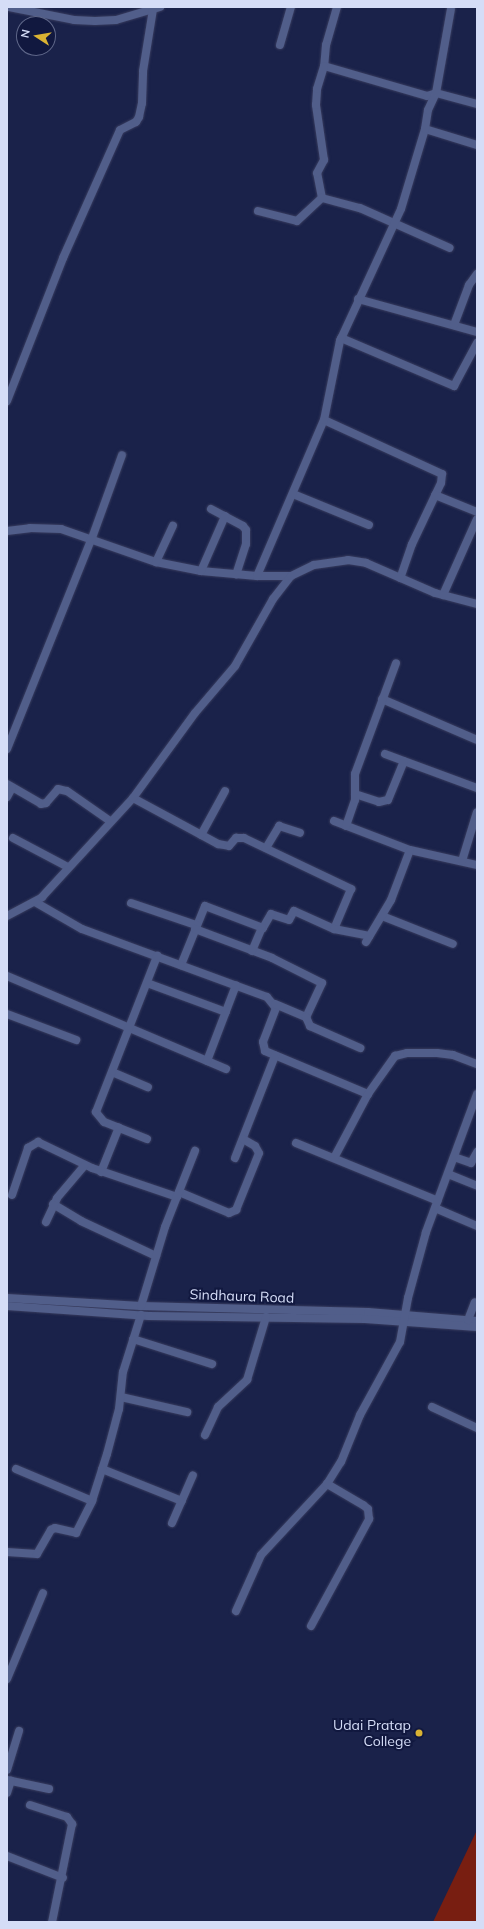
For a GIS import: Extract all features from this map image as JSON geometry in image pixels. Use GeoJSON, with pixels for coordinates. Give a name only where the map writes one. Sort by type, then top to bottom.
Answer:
{"type":"FeatureCollection","features":[{"type":"Feature","properties":{"kind":"street"},"geometry":{"type":"LineString","coordinates":[[7,401],[63,258],[120,130],[136,122],[139,117],[142,103],[143,71],[157,8],[116,20],[95,21],[74,20],[9,7]]}},
{"type":"Feature","properties":{"kind":"street"},"geometry":{"type":"LineString","coordinates":[[280,45],[291,7]]}},
{"type":"Feature","properties":{"kind":"street"},"geometry":{"type":"LineString","coordinates":[[322,198],[317,173],[324,160],[316,105],[318,89],[324,66],[325,52],[337,7]]}},
{"type":"Feature","properties":{"kind":"street"},"geometry":{"type":"LineString","coordinates":[[257,576],[324,420],[341,338],[358,299],[396,223],[425,129],[428,110],[436,93],[451,9]]}},
{"type":"Feature","properties":{"kind":"street"},"geometry":{"type":"LineString","coordinates":[[324,66],[427,96],[436,93],[477,104]]}},
{"type":"Feature","properties":{"kind":"street"},"geometry":{"type":"LineString","coordinates":[[425,129],[477,145]]}},
{"type":"Feature","properties":{"kind":"street"},"geometry":{"type":"LineString","coordinates":[[258,211],[297,221],[322,198]]}},
{"type":"Feature","properties":{"kind":"street"},"geometry":{"type":"LineString","coordinates":[[322,198],[360,208],[450,248]]}},
{"type":"Feature","properties":{"kind":"street"},"geometry":{"type":"LineString","coordinates":[[454,325],[469,285],[477,274]]}},
{"type":"Feature","properties":{"kind":"street"},"geometry":{"type":"LineString","coordinates":[[358,299],[477,332]]}},
{"type":"Feature","properties":{"kind":"street"},"geometry":{"type":"LineString","coordinates":[[341,338],[454,386],[477,343]]}},
{"type":"Feature","properties":{"kind":"street"},"geometry":{"type":"LineString","coordinates":[[324,420],[439,472],[443,479],[400,578]]}},
{"type":"Feature","properties":{"kind":"street"},"geometry":{"type":"LineString","coordinates":[[7,749],[92,538],[122,455]]}},
{"type":"Feature","properties":{"kind":"street"},"geometry":{"type":"LineString","coordinates":[[293,494],[369,525]]}},
{"type":"Feature","properties":{"kind":"street"},"geometry":{"type":"LineString","coordinates":[[435,495],[477,512]]}},
{"type":"Feature","properties":{"kind":"street"},"geometry":{"type":"LineString","coordinates":[[211,509],[225,516],[246,530],[246,544],[236,574]]}},
{"type":"Feature","properties":{"kind":"street"},"geometry":{"type":"LineString","coordinates":[[201,571],[225,516]]}},
{"type":"Feature","properties":{"kind":"street"},"geometry":{"type":"LineString","coordinates":[[443,595],[477,519]]}},
{"type":"Feature","properties":{"kind":"street"},"geometry":{"type":"LineString","coordinates":[[156,562],[173,526]]}},
{"type":"Feature","properties":{"kind":"street"},"geometry":{"type":"LineString","coordinates":[[7,530],[30,528],[61,529],[92,538],[156,562],[201,571],[257,576],[291,576],[314,565],[348,560],[366,564],[443,595],[477,604]]}},
{"type":"Feature","properties":{"kind":"street"},"geometry":{"type":"LineString","coordinates":[[9,913],[35,902],[132,798],[195,713],[235,666],[274,599],[291,576]]}},
{"type":"Feature","properties":{"kind":"street"},"geometry":{"type":"LineString","coordinates":[[346,826],[355,794],[355,774],[396,664]]}},
{"type":"Feature","properties":{"kind":"street"},"geometry":{"type":"LineString","coordinates":[[382,699],[477,740]]}},
{"type":"Feature","properties":{"kind":"street"},"geometry":{"type":"LineString","coordinates":[[385,754],[477,788]]}},
{"type":"Feature","properties":{"kind":"street"},"geometry":{"type":"LineString","coordinates":[[355,794],[379,802],[388,800],[404,761]]}},
{"type":"Feature","properties":{"kind":"street"},"geometry":{"type":"LineString","coordinates":[[7,797],[10,786],[43,805],[55,790],[67,791],[110,821]]}},
{"type":"Feature","properties":{"kind":"street"},"geometry":{"type":"LineString","coordinates":[[200,835],[225,791]]}},
{"type":"Feature","properties":{"kind":"street"},"geometry":{"type":"LineString","coordinates":[[132,798],[200,835],[226,846],[240,837],[351,889],[334,929]]}},
{"type":"Feature","properties":{"kind":"street"},"geometry":{"type":"LineString","coordinates":[[462,861],[477,812]]}},
{"type":"Feature","properties":{"kind":"street"},"geometry":{"type":"LineString","coordinates":[[334,821],[410,850],[477,865]]}},
{"type":"Feature","properties":{"kind":"street"},"geometry":{"type":"LineString","coordinates":[[266,848],[279,826],[300,833]]}},
{"type":"Feature","properties":{"kind":"street"},"geometry":{"type":"LineString","coordinates":[[13,838],[68,867]]}},
{"type":"Feature","properties":{"kind":"street"},"geometry":{"type":"LineString","coordinates":[[252,951],[262,928],[271,914],[289,920],[294,911],[334,929],[368,939],[394,894],[410,850]]}},
{"type":"Feature","properties":{"kind":"street"},"geometry":{"type":"LineString","coordinates":[[35,902],[82,929],[236,985],[267,998],[275,1004],[306,1017],[310,1026],[360,1048]]}},
{"type":"Feature","properties":{"kind":"street"},"geometry":{"type":"LineString","coordinates":[[131,904],[195,927],[322,983],[306,1017]]}},
{"type":"Feature","properties":{"kind":"street"},"geometry":{"type":"LineString","coordinates":[[181,965],[195,927],[205,906],[262,928]]}},
{"type":"Feature","properties":{"kind":"street"},"geometry":{"type":"LineString","coordinates":[[382,916],[454,944]]}},
{"type":"Feature","properties":{"kind":"street"},"geometry":{"type":"LineString","coordinates":[[147,1139],[104,1122],[96,1112],[130,1029],[157,956]]}},
{"type":"Feature","properties":{"kind":"street"},"geometry":{"type":"LineString","coordinates":[[7,976],[130,1029],[226,1068]]}},
{"type":"Feature","properties":{"kind":"street"},"geometry":{"type":"LineString","coordinates":[[147,982],[226,1012]]}},
{"type":"Feature","properties":{"kind":"street"},"geometry":{"type":"LineString","coordinates":[[207,1060],[236,985]]}},
{"type":"Feature","properties":{"kind":"street"},"geometry":{"type":"LineString","coordinates":[[275,1004],[275,1014],[263,1048],[275,1056],[368,1094]]}},
{"type":"Feature","properties":{"kind":"street"},"geometry":{"type":"LineString","coordinates":[[7,1014],[76,1040]]}},
{"type":"Feature","properties":{"kind":"street"},"geometry":{"type":"LineString","coordinates":[[334,1158],[368,1094],[390,1061],[399,1054],[437,1053],[453,1055],[477,1064]]}},
{"type":"Feature","properties":{"kind":"street"},"geometry":{"type":"LineString","coordinates":[[235,1158],[275,1056]]}},
{"type":"Feature","properties":{"kind":"street"},"geometry":{"type":"LineString","coordinates":[[112,1072],[148,1087]]}},
{"type":"Feature","properties":{"kind":"street"},"geometry":{"type":"LineString","coordinates":[[236,1611],[261,1555],[327,1484],[341,1462],[366,1402],[400,1342],[406,1318],[410,1289],[436,1204],[477,1094]]}},
{"type":"Feature","properties":{"kind":"street"},"geometry":{"type":"LineString","coordinates":[[101,1172],[119,1128]]}},
{"type":"Feature","properties":{"kind":"street"},"geometry":{"type":"LineString","coordinates":[[12,1195],[28,1148],[33,1143],[50,1147],[101,1172],[178,1195],[229,1213],[236,1210],[259,1153],[255,1146],[243,1139]]}},
{"type":"Feature","properties":{"kind":"street"},"geometry":{"type":"LineString","coordinates":[[296,1143],[334,1158],[436,1204],[477,1226]]}},
{"type":"Feature","properties":{"kind":"street"},"geometry":{"type":"LineString","coordinates":[[141,1306],[156,1256],[195,1151]]}},
{"type":"Feature","properties":{"kind":"street"},"geometry":{"type":"LineString","coordinates":[[454,1157],[471,1163],[477,1152]]}},
{"type":"Feature","properties":{"kind":"street"},"geometry":{"type":"LineString","coordinates":[[46,1222],[54,1204],[84,1165]]}},
{"type":"Feature","properties":{"kind":"street"},"geometry":{"type":"LineString","coordinates":[[448,1174],[477,1186]]}},
{"type":"Feature","properties":{"kind":"street"},"geometry":{"type":"LineString","coordinates":[[54,1204],[81,1221],[156,1256]]}},
{"type":"Feature","properties":{"kind":"street","name":"Sindhaura Road"},"geometry":{"type":"LineString","coordinates":[[7,1298],[141,1306],[477,1321]]}},
{"type":"Feature","properties":{"kind":"street"},"geometry":{"type":"LineString","coordinates":[[468,1320],[475,1302]]}},
{"type":"Feature","properties":{"kind":"street"},"geometry":{"type":"LineString","coordinates":[[7,1306],[141,1315],[406,1318],[477,1327]]}},
{"type":"Feature","properties":{"kind":"street"},"geometry":{"type":"LineString","coordinates":[[7,1552],[36,1554],[51,1530],[56,1528],[76,1533],[92,1501],[102,1469],[121,1397],[123,1372],[141,1315]]}},
{"type":"Feature","properties":{"kind":"street"},"geometry":{"type":"LineString","coordinates":[[205,1435],[218,1407],[247,1380],[266,1317]]}},
{"type":"Feature","properties":{"kind":"street"},"geometry":{"type":"LineString","coordinates":[[133,1339],[212,1364]]}},
{"type":"Feature","properties":{"kind":"street"},"geometry":{"type":"LineString","coordinates":[[121,1397],[187,1412]]}},
{"type":"Feature","properties":{"kind":"street"},"geometry":{"type":"LineString","coordinates":[[432,1407],[477,1428]]}},
{"type":"Feature","properties":{"kind":"street"},"geometry":{"type":"LineString","coordinates":[[16,1468],[92,1501]]}},
{"type":"Feature","properties":{"kind":"street"},"geometry":{"type":"LineString","coordinates":[[102,1469],[182,1501]]}},
{"type":"Feature","properties":{"kind":"street"},"geometry":{"type":"LineString","coordinates":[[172,1523],[193,1475]]}},
{"type":"Feature","properties":{"kind":"street"},"geometry":{"type":"LineString","coordinates":[[311,1626],[369,1519],[368,1509],[327,1484]]}},
{"type":"Feature","properties":{"kind":"street"},"geometry":{"type":"LineString","coordinates":[[7,1679],[43,1593]]}},
{"type":"Feature","properties":{"kind":"street"},"geometry":{"type":"LineString","coordinates":[[7,1770],[19,1731]]}},
{"type":"Feature","properties":{"kind":"street"},"geometry":{"type":"LineString","coordinates":[[7,1793],[9,1781],[49,1789]]}},
{"type":"Feature","properties":{"kind":"street"},"geometry":{"type":"LineString","coordinates":[[30,1805],[67,1817],[72,1824],[63,1878],[52,1922]]}},
{"type":"Feature","properties":{"kind":"street"},"geometry":{"type":"LineString","coordinates":[[7,1856],[63,1878]]}},
{"type":"Feature","properties":{"kind":"shaded area"},"geometry":{"type":"Polygon","coordinates":[[[477,1830],[477,1922],[433,1922],[477,1830]]]}},
{"type":"Feature","properties":{"kind":"place","name":"Udai Pratap College"},"geometry":{"type":"Point","coordinates":[419,1733]}}]}
